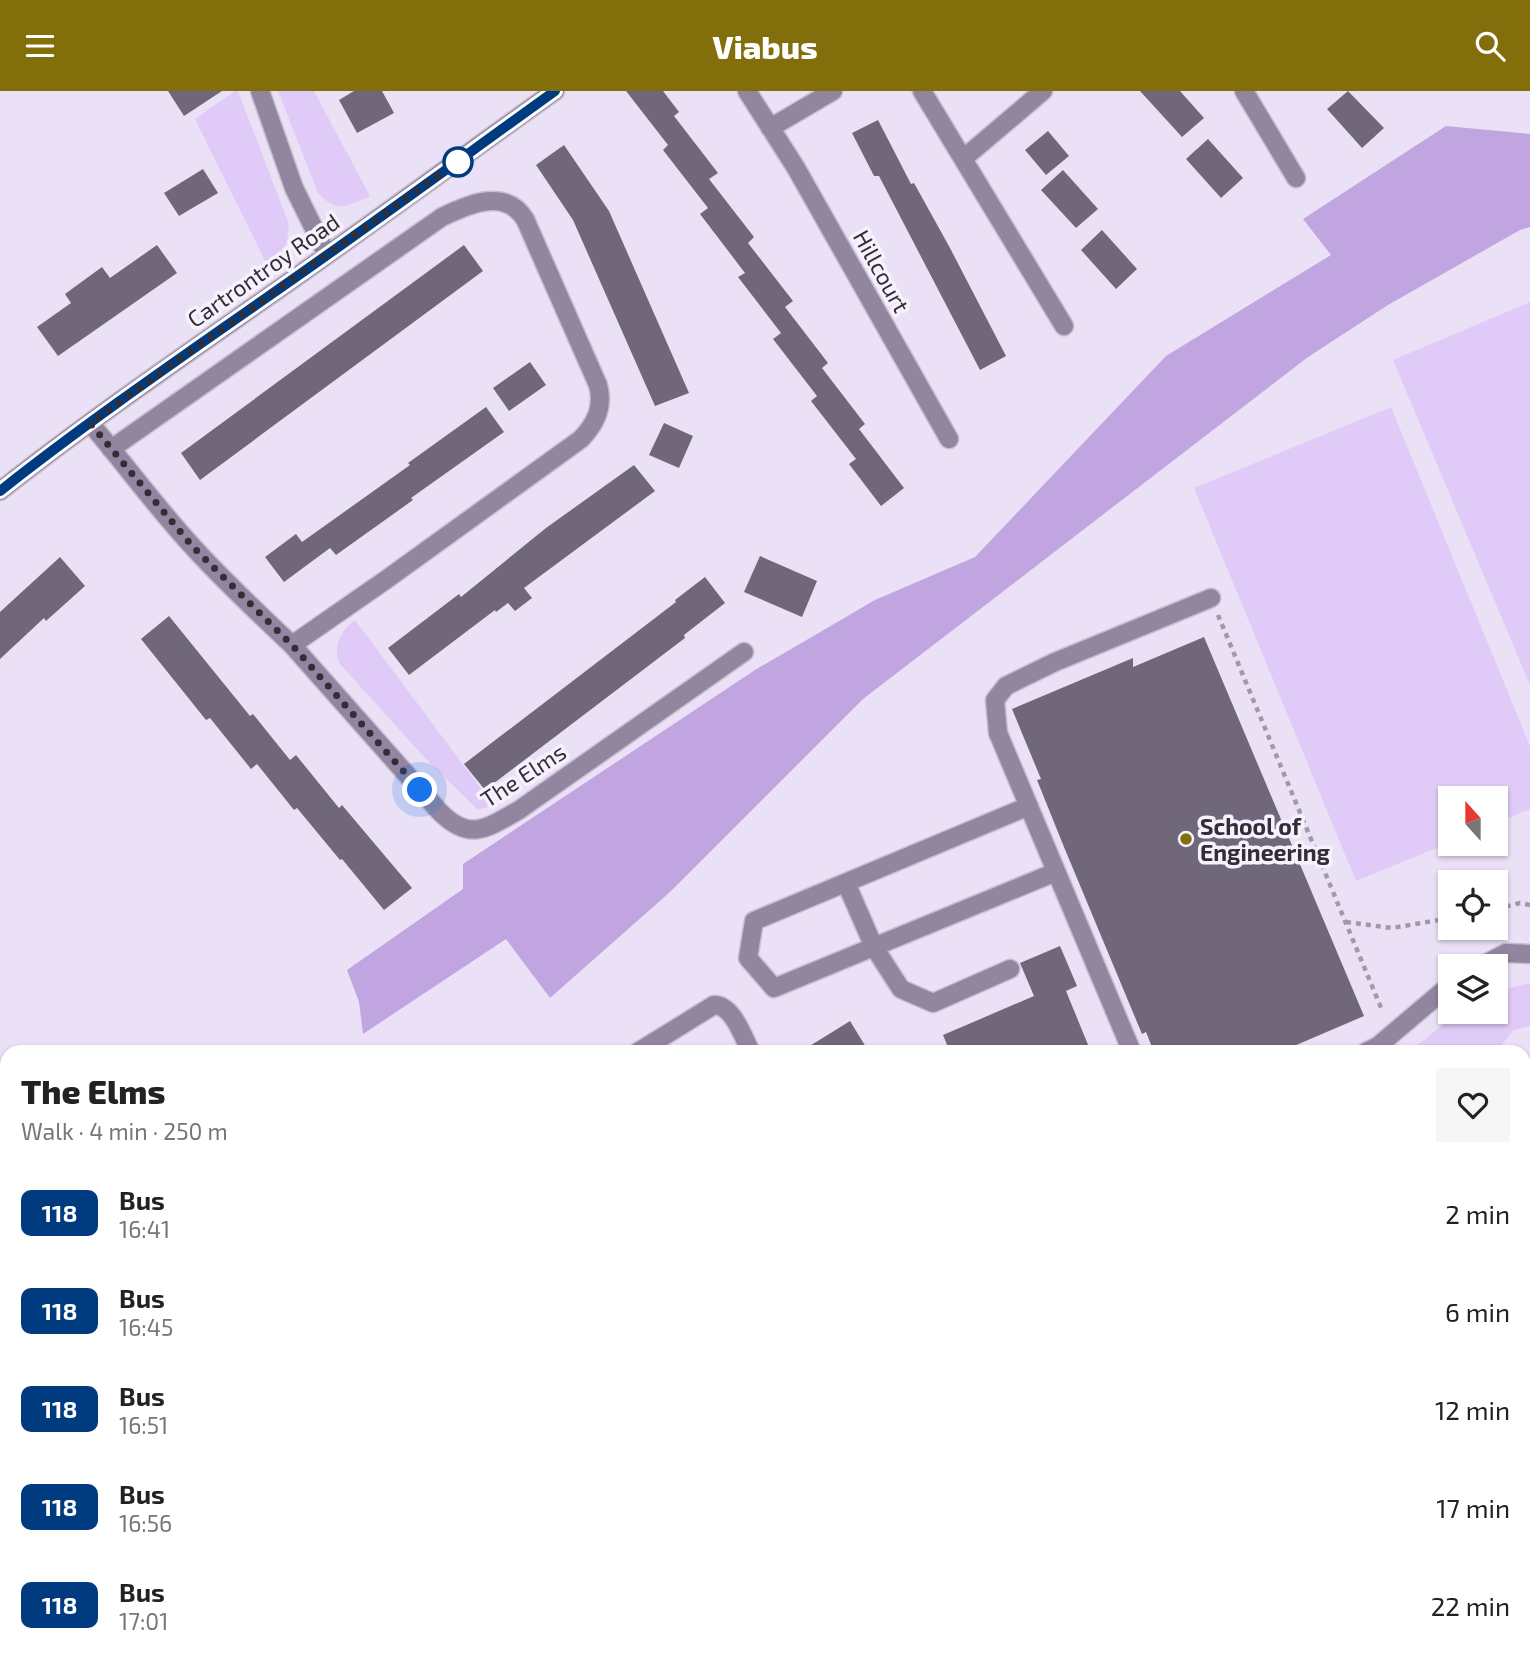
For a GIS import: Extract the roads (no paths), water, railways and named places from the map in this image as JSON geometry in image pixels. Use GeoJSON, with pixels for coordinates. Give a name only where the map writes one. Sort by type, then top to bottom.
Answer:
{"type":"FeatureCollection","features":[{"type":"Feature","properties":{"kind":"street"},"geometry":{"type":"LineString","coordinates":[[260,91],[294,188],[327,255]]}},
{"type":"Feature","properties":{"kind":"street","name":"Cartrontroy Road"},"geometry":{"type":"LineString","coordinates":[[0,491],[90,423],[555,91]]}},
{"type":"Feature","properties":{"kind":"street","name":"Hillcourt"},"geometry":{"type":"LineString","coordinates":[[747,91],[796,168],[949,439]]}},
{"type":"Feature","properties":{"kind":"street"},"geometry":{"type":"LineString","coordinates":[[770,128],[833,91]]}},
{"type":"Feature","properties":{"kind":"street"},"geometry":{"type":"LineString","coordinates":[[922,91],[1064,326]]}},
{"type":"Feature","properties":{"kind":"street"},"geometry":{"type":"LineString","coordinates":[[964,158],[1043,91]]}},
{"type":"Feature","properties":{"kind":"street"},"geometry":{"type":"LineString","coordinates":[[1244,91],[1296,178]]}},
{"type":"Feature","properties":{"kind":"street"},"geometry":{"type":"LineString","coordinates":[[111,449],[442,216],[482,201],[504,203],[520,211],[535,239],[598,385],[601,401],[598,415],[581,439],[292,645]]}},
{"type":"Feature","properties":{"kind":"street","name":"The Elms"},"geometry":{"type":"LineString","coordinates":[[90,423],[193,547],[292,645],[450,823],[471,831],[497,823],[519,810],[744,652]]}},
{"type":"Feature","properties":{"kind":"street"},"geometry":{"type":"LineString","coordinates":[[1129,1045],[998,733],[995,700],[1006,686],[1055,661],[1211,598]]}},
{"type":"Feature","properties":{"kind":"street"},"geometry":{"type":"LineString","coordinates":[[1029,806],[754,921],[748,958],[774,988],[1056,872]]}},
{"type":"Feature","properties":{"kind":"street"},"geometry":{"type":"LineString","coordinates":[[846,883],[874,947],[901,989],[933,1003],[1010,969]]}},
{"type":"Feature","properties":{"kind":"street"},"geometry":{"type":"LineString","coordinates":[[1504,954],[1530,954]]}},
{"type":"Feature","properties":{"kind":"street"},"geometry":{"type":"LineString","coordinates":[[1379,1045],[1438,995]]}},
{"type":"Feature","properties":{"kind":"street"},"geometry":{"type":"LineString","coordinates":[[649,1045],[719,1004],[729,1011],[747,1045]]}},
{"type":"Feature","properties":{"kind":"place","name":"School of Engineering"},"geometry":{"type":"Point","coordinates":[1186,839]}}]}
